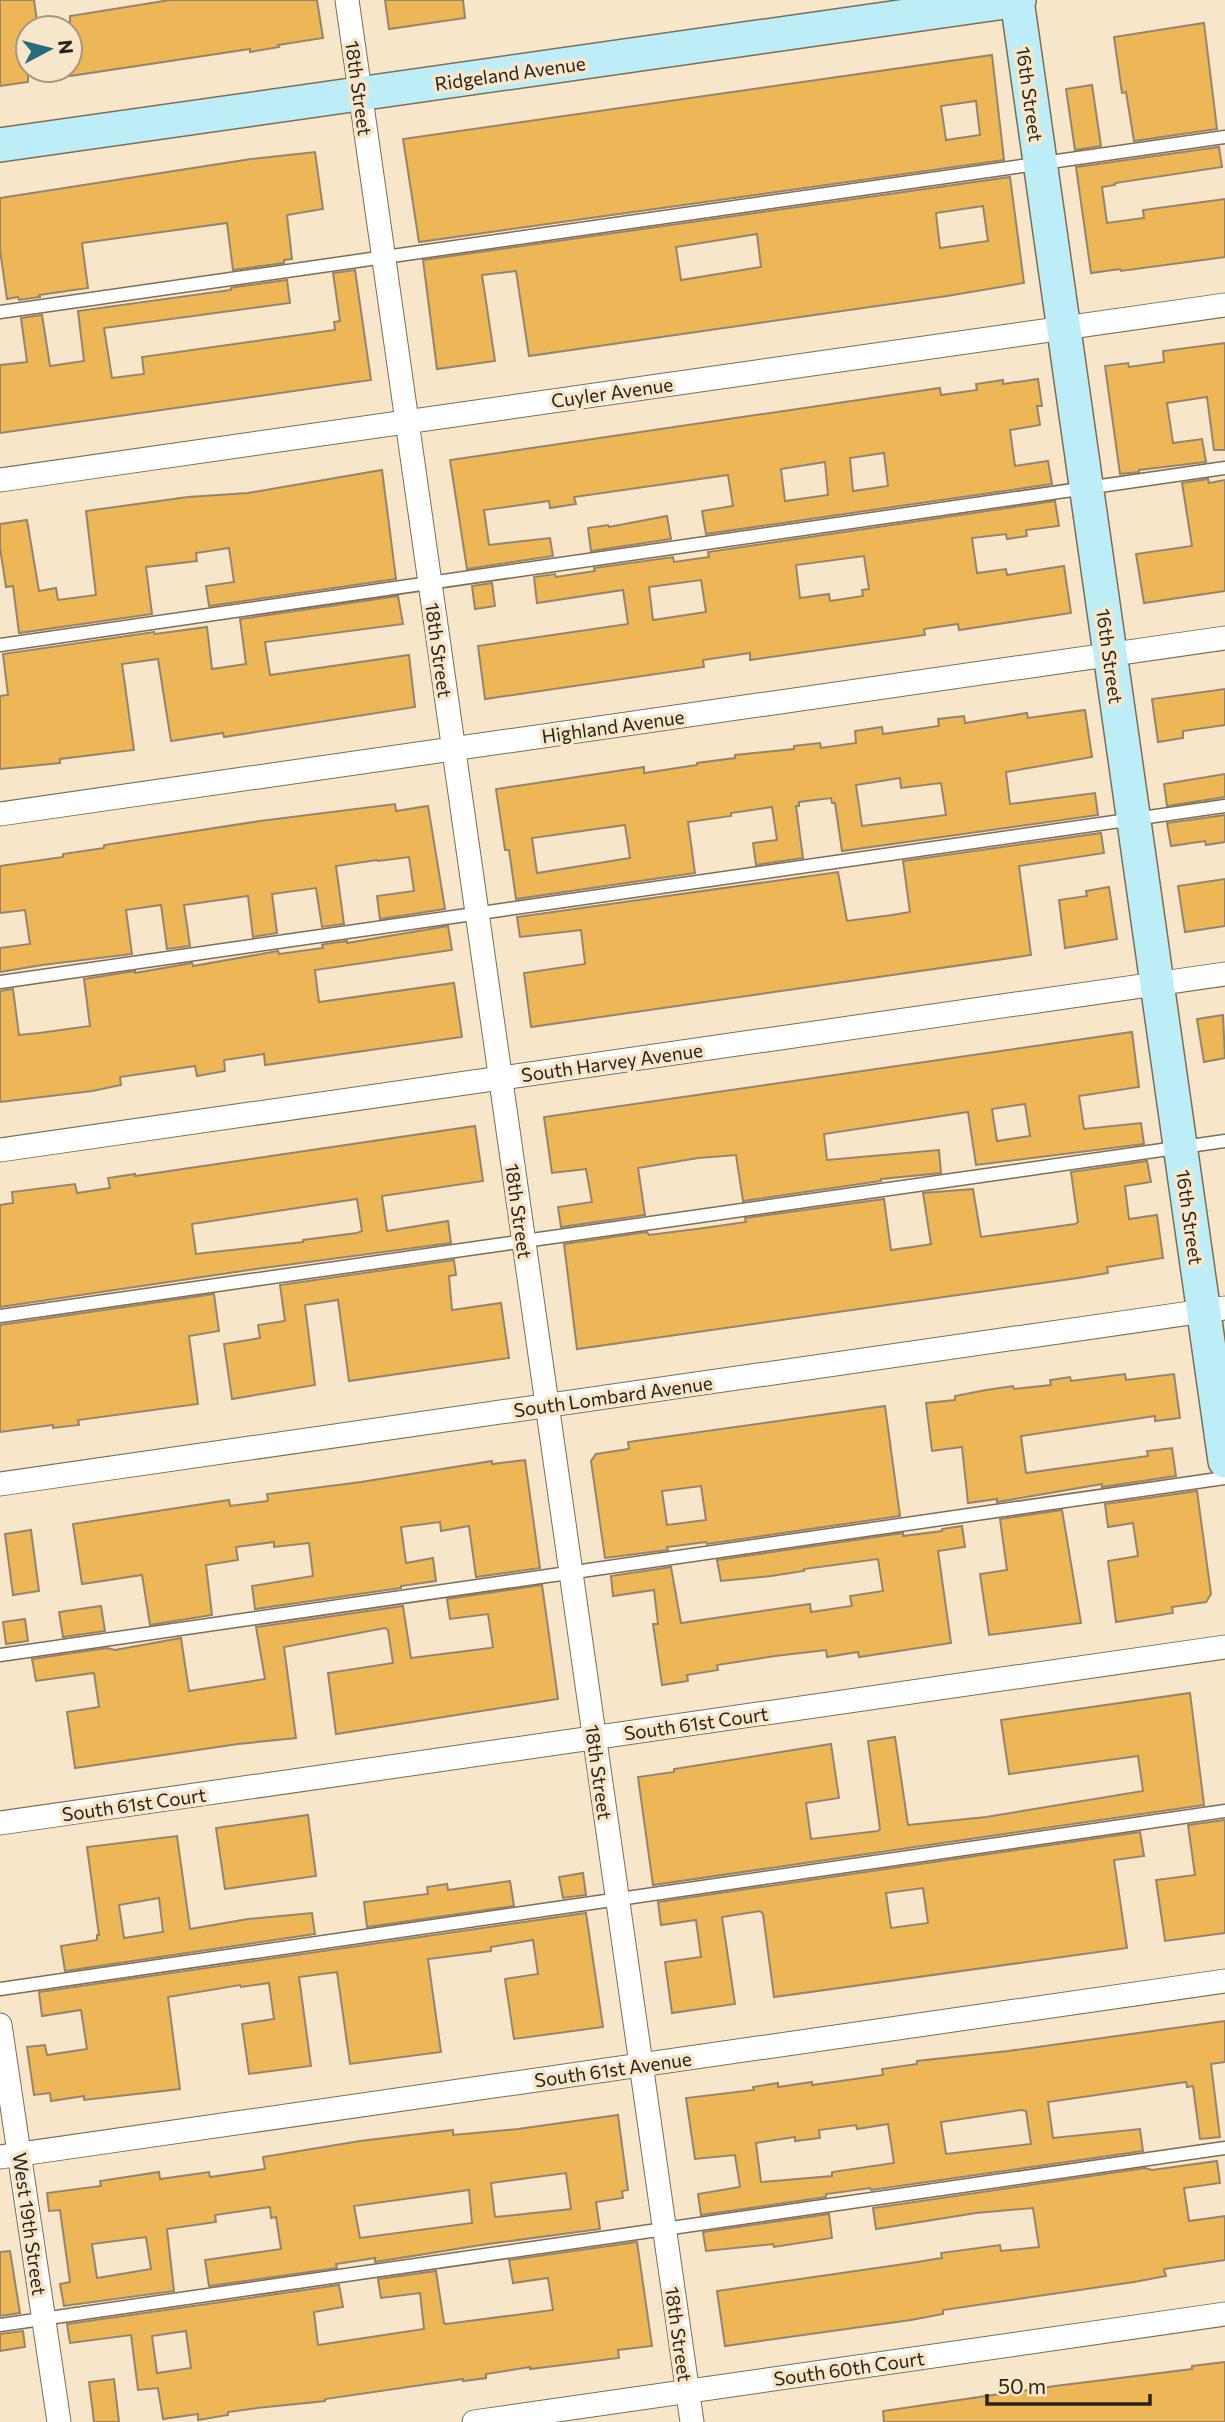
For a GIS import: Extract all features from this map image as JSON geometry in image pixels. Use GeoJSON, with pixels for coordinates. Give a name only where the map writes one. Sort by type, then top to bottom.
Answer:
{"type":"FeatureCollection","features":[{"type":"Feature","properties":{"kind":"street","name":"18th Street"},"geometry":{"type":"LineString","coordinates":[[347,0],[692,2422]]}},
{"type":"Feature","properties":{"kind":"street","name":"Ridgeland Avenue"},"geometry":{"type":"LineString","coordinates":[[0,145],[360,94],[908,8],[1018,0]]}},
{"type":"Feature","properties":{"kind":"street","name":"16th Street"},"geometry":{"type":"LineString","coordinates":[[1018,0],[1181,1148],[1214,1310],[1225,1461]]}},
{"type":"Feature","properties":{"kind":"street","name":"Cuyler Avenue"},"geometry":{"type":"LineString","coordinates":[[0,480],[1225,305]]}},
{"type":"Feature","properties":{"kind":"street","name":"Highland Avenue"},"geometry":{"type":"LineString","coordinates":[[0,814],[1225,638]]}},
{"type":"Feature","properties":{"kind":"street","name":"South Harvey Avenue"},"geometry":{"type":"LineString","coordinates":[[0,1150],[1225,974]]}},
{"type":"Feature","properties":{"kind":"street","name":"South Lombard Avenue"},"geometry":{"type":"LineString","coordinates":[[0,1484],[1214,1310]]}},
{"type":"Feature","properties":{"kind":"street","name":"South 61st Court"},"geometry":{"type":"LineString","coordinates":[[0,1823],[1225,1647]]}},
{"type":"Feature","properties":{"kind":"street","name":"South 61st Avenue"},"geometry":{"type":"LineString","coordinates":[[10,2156],[1225,1981]]}},
{"type":"Feature","properties":{"kind":"street","name":"West 19th Street"},"geometry":{"type":"LineString","coordinates":[[0,2025],[10,2156],[44,2319],[59,2422]]}},
{"type":"Feature","properties":{"kind":"street","name":"South 60th Court"},"geometry":{"type":"LineString","coordinates":[[474,2422],[1225,2314]]}},
{"type":"Feature","properties":{"kind":"lane"},"geometry":{"type":"LineString","coordinates":[[0,312],[1225,137]]}},
{"type":"Feature","properties":{"kind":"lane"},"geometry":{"type":"LineString","coordinates":[[0,645],[1225,468]]}},
{"type":"Feature","properties":{"kind":"lane"},"geometry":{"type":"LineString","coordinates":[[0,982],[1225,806]]}},
{"type":"Feature","properties":{"kind":"lane"},"geometry":{"type":"LineString","coordinates":[[0,1316],[1225,1141]]}},
{"type":"Feature","properties":{"kind":"lane"},"geometry":{"type":"LineString","coordinates":[[0,1655],[1225,1478]]}},
{"type":"Feature","properties":{"kind":"lane"},"geometry":{"type":"LineString","coordinates":[[0,1989],[1225,1811]]}},
{"type":"Feature","properties":{"kind":"lane"},"geometry":{"type":"LineString","coordinates":[[0,2325],[1225,2148]]}},
{"type":"Feature","properties":{"kind":"building"},"geometry":{"type":"Polygon","coordinates":[[[0,0],[34,0],[36,14],[14,14],[14,84],[0,86],[0,0]]]}},
{"type":"Feature","properties":{"kind":"building"},"geometry":{"type":"Polygon","coordinates":[[[170,0],[317,0],[323,38],[250,52],[250,49],[84,74],[82,14],[170,0]]]}},
{"type":"Feature","properties":{"kind":"building"},"geometry":{"type":"Polygon","coordinates":[[[385,0],[463,0],[465,18],[389,29],[385,0]]]}},
{"type":"Feature","properties":{"kind":"building"},"geometry":{"type":"Polygon","coordinates":[[[1204,23],[1217,129],[1134,141],[1126,92],[1122,93],[1114,37],[1204,23]]]}},
{"type":"Feature","properties":{"kind":"building"},"geometry":{"type":"Polygon","coordinates":[[[992,55],[1004,160],[419,242],[403,139],[992,55]],[[976,101],[941,106],[946,140],[980,135],[976,101]]]}},
{"type":"Feature","properties":{"kind":"building"},"geometry":{"type":"Polygon","coordinates":[[[1092,85],[1101,146],[1075,150],[1066,89],[1092,85]]]}},
{"type":"Feature","properties":{"kind":"building"},"geometry":{"type":"Polygon","coordinates":[[[1219,147],[1222,167],[1102,187],[1107,223],[1144,218],[1143,210],[1225,199],[1225,257],[1091,273],[1076,167],[1219,147]]]}},
{"type":"Feature","properties":{"kind":"building"},"geometry":{"type":"Polygon","coordinates":[[[315,152],[323,209],[287,215],[292,259],[284,260],[284,263],[233,270],[227,223],[82,243],[88,288],[19,300],[18,297],[7,299],[0,250],[0,198],[251,159],[315,152]]]}},
{"type":"Feature","properties":{"kind":"building"},"geometry":{"type":"Polygon","coordinates":[[[1010,177],[1024,283],[529,356],[516,271],[482,275],[495,361],[437,369],[423,260],[1010,177]],[[983,206],[936,213],[940,248],[988,241],[983,206]],[[757,234],[676,247],[681,280],[761,267],[757,234]]]}},
{"type":"Feature","properties":{"kind":"building"},"geometry":{"type":"Polygon","coordinates":[[[355,270],[371,380],[0,433],[0,365],[27,362],[21,318],[42,315],[50,366],[84,361],[78,311],[287,280],[290,303],[104,328],[112,378],[144,374],[142,357],[335,330],[334,322],[340,321],[333,273],[355,270]]]}},
{"type":"Feature","properties":{"kind":"building"},"geometry":{"type":"Polygon","coordinates":[[[1225,343],[1225,450],[1214,450],[1207,397],[1167,403],[1173,443],[1202,439],[1206,462],[1120,474],[1105,366],[1128,363],[1129,367],[1164,362],[1163,351],[1225,343]]]}},
{"type":"Feature","properties":{"kind":"building"},"geometry":{"type":"Polygon","coordinates":[[[1038,379],[1042,406],[1037,406],[1040,425],[1010,430],[1015,466],[1048,461],[1052,484],[706,534],[702,511],[733,506],[728,475],[574,497],[576,504],[550,508],[549,501],[484,510],[489,545],[550,538],[553,556],[467,569],[450,460],[940,388],[941,395],[977,390],[976,384],[1003,380],[1003,384],[1038,379]],[[884,453],[850,458],[853,491],[888,486],[884,453]],[[825,462],[781,469],[785,501],[828,495],[825,462]]]}},
{"type":"Feature","properties":{"kind":"building"},"geometry":{"type":"Polygon","coordinates":[[[382,470],[396,579],[209,606],[206,586],[234,582],[229,548],[196,553],[197,561],[146,567],[152,614],[19,633],[13,586],[6,587],[0,548],[0,524],[27,520],[39,591],[56,588],[58,600],[96,595],[86,511],[188,497],[248,493],[382,470]]]}},
{"type":"Feature","properties":{"kind":"building"},"geometry":{"type":"Polygon","coordinates":[[[1208,479],[1209,483],[1225,480],[1225,591],[1144,603],[1136,554],[1192,546],[1182,483],[1208,479]]]}},
{"type":"Feature","properties":{"kind":"building"},"geometry":{"type":"Polygon","coordinates":[[[1055,501],[1059,526],[1026,530],[1027,536],[1007,539],[1006,534],[972,538],[977,573],[1006,569],[1007,575],[1064,566],[1071,613],[959,630],[958,624],[924,629],[925,635],[750,660],[750,653],[703,660],[704,667],[485,699],[478,646],[628,624],[623,590],[537,603],[534,577],[555,574],[556,577],[595,571],[594,568],[673,557],[674,562],[709,557],[708,552],[1055,501]],[[864,556],[796,565],[800,598],[829,594],[830,601],[863,596],[862,590],[869,589],[864,556]],[[701,580],[649,587],[653,620],[706,612],[701,580]]]}},
{"type":"Feature","properties":{"kind":"building"},"geometry":{"type":"Polygon","coordinates":[[[667,516],[671,539],[591,551],[588,528],[609,527],[667,516]]]}},
{"type":"Feature","properties":{"kind":"building"},"geometry":{"type":"Polygon","coordinates":[[[492,583],[495,606],[475,609],[472,586],[492,583]]]}},
{"type":"Feature","properties":{"kind":"building"},"geometry":{"type":"Polygon","coordinates":[[[398,596],[403,624],[265,642],[270,675],[409,655],[415,707],[224,737],[223,733],[171,741],[158,659],[122,664],[134,750],[60,759],[60,763],[0,769],[0,696],[8,695],[3,654],[207,627],[212,669],[246,664],[240,619],[398,596]]]}},
{"type":"Feature","properties":{"kind":"building"},"geometry":{"type":"Polygon","coordinates":[[[1225,689],[1225,725],[1183,731],[1183,738],[1158,742],[1152,699],[1225,689]]]}},
{"type":"Feature","properties":{"kind":"building"},"geometry":{"type":"Polygon","coordinates":[[[1085,710],[1092,757],[1006,772],[1010,804],[1095,793],[1098,815],[842,851],[835,803],[832,803],[831,798],[799,802],[799,806],[796,806],[803,858],[756,865],[753,843],[777,840],[772,807],[688,822],[695,873],[516,899],[496,789],[644,767],[644,773],[735,758],[735,755],[794,749],[794,746],[820,743],[821,748],[856,743],[855,731],[882,727],[883,734],[939,726],[938,719],[964,716],[965,723],[1027,713],[1028,718],[1085,710]],[[900,778],[856,785],[862,826],[946,815],[941,783],[901,788],[900,778]],[[625,825],[532,838],[537,873],[630,858],[625,825]]]}},
{"type":"Feature","properties":{"kind":"building"},"geometry":{"type":"Polygon","coordinates":[[[1225,774],[1225,797],[1167,806],[1164,784],[1225,774]]]}},
{"type":"Feature","properties":{"kind":"building"},"geometry":{"type":"Polygon","coordinates":[[[395,804],[396,811],[428,806],[445,909],[380,919],[377,896],[414,891],[409,857],[377,860],[336,866],[344,924],[322,927],[316,888],[272,894],[277,933],[253,937],[248,896],[184,905],[190,946],[167,949],[161,905],[126,910],[132,954],[0,972],[0,948],[30,944],[25,910],[0,913],[0,866],[63,857],[63,854],[104,848],[104,845],[395,804]]]}},
{"type":"Feature","properties":{"kind":"building"},"geometry":{"type":"Polygon","coordinates":[[[1225,815],[1225,842],[1206,845],[1205,841],[1171,846],[1167,823],[1225,815]]]}},
{"type":"Feature","properties":{"kind":"building"},"geometry":{"type":"Polygon","coordinates":[[[1101,833],[1104,853],[1019,866],[1031,955],[531,1027],[524,973],[585,964],[581,930],[520,937],[517,917],[838,872],[847,921],[892,915],[910,912],[903,861],[1101,833]]]}},
{"type":"Feature","properties":{"kind":"building"},"geometry":{"type":"Polygon","coordinates":[[[1225,879],[1225,926],[1185,932],[1178,886],[1225,879]]]}},
{"type":"Feature","properties":{"kind":"building"},"geometry":{"type":"Polygon","coordinates":[[[1109,887],[1117,939],[1065,948],[1059,900],[1087,896],[1086,891],[1109,887]]]}},
{"type":"Feature","properties":{"kind":"building"},"geometry":{"type":"Polygon","coordinates":[[[448,926],[452,950],[315,970],[319,1002],[454,983],[462,1037],[265,1065],[264,1054],[224,1060],[225,1071],[197,1076],[195,1066],[120,1077],[121,1085],[92,1091],[0,1102],[0,991],[13,989],[19,1035],[90,1026],[84,979],[192,963],[193,966],[278,951],[279,954],[323,948],[322,945],[325,944],[347,943],[448,926]]]}},
{"type":"Feature","properties":{"kind":"building"},"geometry":{"type":"Polygon","coordinates":[[[1223,1015],[1225,1058],[1204,1062],[1197,1019],[1223,1015]]]}},
{"type":"Feature","properties":{"kind":"building"},"geometry":{"type":"Polygon","coordinates":[[[1132,1032],[1139,1087],[1079,1096],[1084,1129],[1141,1123],[1144,1144],[976,1165],[968,1112],[824,1134],[827,1160],[939,1150],[941,1173],[881,1179],[743,1201],[736,1155],[698,1158],[638,1168],[645,1215],[561,1227],[558,1207],[592,1202],[586,1169],[552,1173],[544,1117],[1132,1032]],[[1025,1104],[992,1109],[997,1141],[1030,1136],[1025,1104]]]}},
{"type":"Feature","properties":{"kind":"building"},"geometry":{"type":"Polygon","coordinates":[[[475,1126],[483,1181],[382,1196],[387,1231],[448,1221],[451,1243],[0,1307],[0,1205],[13,1203],[12,1192],[75,1184],[77,1193],[110,1188],[108,1178],[475,1126]],[[357,1199],[192,1224],[196,1254],[303,1242],[362,1231],[357,1199]]]}},
{"type":"Feature","properties":{"kind":"building"},"geometry":{"type":"Polygon","coordinates":[[[1147,1161],[1151,1182],[1125,1186],[1129,1219],[1157,1215],[1163,1258],[1107,1267],[1108,1273],[1078,1278],[577,1349],[564,1244],[647,1232],[649,1235],[704,1228],[746,1222],[745,1218],[884,1199],[891,1250],[931,1244],[923,1193],[973,1189],[981,1237],[1075,1224],[1078,1222],[1071,1172],[1147,1161]]]}},
{"type":"Feature","properties":{"kind":"building"},"geometry":{"type":"Polygon","coordinates":[[[454,1260],[456,1275],[449,1276],[452,1310],[501,1303],[509,1358],[349,1381],[338,1300],[305,1305],[315,1385],[232,1399],[224,1344],[260,1338],[258,1325],[285,1321],[280,1285],[454,1260]]]}},
{"type":"Feature","properties":{"kind":"building"},"geometry":{"type":"Polygon","coordinates":[[[214,1294],[219,1331],[189,1336],[198,1404],[78,1420],[79,1425],[53,1428],[53,1425],[0,1432],[0,1325],[214,1294]]]}},
{"type":"Feature","properties":{"kind":"building"},"geometry":{"type":"Polygon","coordinates":[[[1125,1374],[1126,1380],[1174,1374],[1180,1418],[1155,1421],[1155,1416],[1021,1436],[1026,1473],[1148,1456],[1147,1451],[1172,1448],[1176,1476],[1102,1487],[1102,1484],[997,1502],[997,1499],[968,1503],[962,1447],[932,1451],[926,1403],[955,1400],[955,1396],[1013,1386],[1014,1389],[1051,1385],[1050,1380],[1070,1377],[1071,1381],[1125,1374]]]}},
{"type":"Feature","properties":{"kind":"building"},"geometry":{"type":"Polygon","coordinates":[[[885,1406],[900,1516],[707,1544],[667,1547],[668,1550],[605,1558],[591,1461],[596,1454],[629,1449],[628,1442],[885,1406]],[[701,1486],[662,1491],[667,1525],[706,1520],[701,1486]]]}},
{"type":"Feature","properties":{"kind":"building"},"geometry":{"type":"Polygon","coordinates":[[[525,1460],[540,1568],[476,1577],[469,1526],[441,1531],[440,1522],[401,1527],[406,1563],[433,1558],[436,1581],[401,1588],[255,1609],[252,1586],[313,1576],[309,1543],[274,1547],[274,1542],[236,1547],[238,1560],[206,1565],[212,1615],[150,1625],[142,1575],[82,1584],[73,1524],[229,1500],[230,1506],[268,1501],[267,1494],[492,1461],[492,1464],[525,1460]]]}},
{"type":"Feature","properties":{"kind":"building"},"geometry":{"type":"Polygon","coordinates":[[[1197,1491],[1211,1594],[1206,1602],[1172,1607],[1173,1613],[1116,1622],[1108,1561],[1138,1556],[1133,1523],[1108,1527],[1105,1504],[1197,1491]]]}},
{"type":"Feature","properties":{"kind":"building"},"geometry":{"type":"Polygon","coordinates":[[[1062,1510],[1081,1623],[989,1635],[980,1574],[1007,1570],[1000,1519],[1062,1510]]]}},
{"type":"Feature","properties":{"kind":"building"},"geometry":{"type":"Polygon","coordinates":[[[962,1526],[965,1547],[938,1551],[951,1643],[859,1657],[858,1652],[827,1657],[826,1650],[775,1656],[717,1665],[718,1670],[687,1675],[688,1681],[662,1685],[653,1624],[658,1624],[654,1590],[613,1596],[611,1576],[671,1567],[681,1623],[810,1604],[811,1612],[852,1606],[850,1596],[883,1591],[878,1559],[721,1581],[717,1560],[903,1533],[903,1536],[942,1531],[962,1526]]]}},
{"type":"Feature","properties":{"kind":"building"},"geometry":{"type":"Polygon","coordinates":[[[31,1530],[39,1591],[13,1595],[5,1534],[31,1530]]]}},
{"type":"Feature","properties":{"kind":"building"},"geometry":{"type":"Polygon","coordinates":[[[542,1585],[558,1699],[336,1734],[328,1673],[393,1663],[388,1630],[385,1628],[284,1647],[296,1738],[75,1768],[67,1712],[99,1707],[94,1673],[36,1681],[32,1659],[107,1648],[115,1650],[181,1638],[189,1691],[265,1679],[256,1627],[403,1606],[411,1658],[490,1648],[493,1647],[488,1614],[450,1619],[447,1599],[542,1585]]]}},
{"type":"Feature","properties":{"kind":"building"},"geometry":{"type":"Polygon","coordinates":[[[101,1606],[105,1631],[63,1637],[59,1612],[101,1606]]]}},
{"type":"Feature","properties":{"kind":"building"},"geometry":{"type":"Polygon","coordinates":[[[25,1619],[28,1641],[6,1644],[3,1622],[25,1619]]]}},
{"type":"Feature","properties":{"kind":"building"},"geometry":{"type":"Polygon","coordinates":[[[1190,1693],[1204,1805],[653,1885],[638,1777],[831,1744],[839,1798],[806,1803],[811,1839],[878,1831],[880,1829],[868,1741],[895,1737],[908,1825],[986,1817],[1143,1791],[1138,1756],[1009,1774],[1001,1720],[1190,1693]]]}},
{"type":"Feature","properties":{"kind":"building"},"geometry":{"type":"Polygon","coordinates":[[[308,1815],[316,1876],[225,1889],[216,1828],[308,1815]]]}},
{"type":"Feature","properties":{"kind":"building"},"geometry":{"type":"Polygon","coordinates":[[[1225,1820],[1225,1933],[1165,1941],[1156,1880],[1195,1875],[1188,1825],[1225,1820]]]}},
{"type":"Feature","properties":{"kind":"building"},"geometry":{"type":"Polygon","coordinates":[[[1140,1832],[1144,1856],[1114,1860],[1127,1948],[774,1997],[763,1914],[760,1911],[722,1917],[735,2004],[672,2013],[665,1962],[701,1957],[696,1920],[661,1925],[658,1902],[1140,1832]],[[923,1888],[886,1893],[891,1928],[928,1923],[923,1888]]]}},
{"type":"Feature","properties":{"kind":"building"},"geometry":{"type":"Polygon","coordinates":[[[177,1836],[190,1929],[248,1919],[312,1913],[315,1934],[65,1971],[61,1946],[97,1940],[99,1935],[87,1847],[177,1836]],[[159,1898],[119,1905],[124,1938],[163,1932],[159,1898]]]}},
{"type":"Feature","properties":{"kind":"building"},"geometry":{"type":"Polygon","coordinates":[[[583,1873],[586,1895],[563,1898],[559,1877],[583,1873]]]}},
{"type":"Feature","properties":{"kind":"building"},"geometry":{"type":"Polygon","coordinates":[[[510,1881],[514,1906],[367,1927],[364,1902],[428,1894],[427,1887],[447,1884],[448,1890],[510,1881]]]}},
{"type":"Feature","properties":{"kind":"building"},"geometry":{"type":"Polygon","coordinates":[[[586,1913],[603,2027],[514,2039],[505,1979],[538,1974],[533,1940],[491,1947],[491,1951],[428,1959],[441,2052],[350,2064],[337,1972],[299,1977],[311,2066],[249,2074],[242,2024],[274,2019],[269,1983],[240,1985],[168,1997],[180,2089],[84,2100],[84,2096],[51,2101],[50,2093],[34,2095],[27,2047],[45,2045],[47,2055],[87,2049],[81,2010],[42,2016],[39,1992],[586,1913]]]}},
{"type":"Feature","properties":{"kind":"building"},"geometry":{"type":"Polygon","coordinates":[[[1225,2021],[1225,2062],[1211,2064],[1220,2137],[1200,2139],[1193,2086],[1187,2087],[1186,2082],[1048,2102],[1053,2138],[1140,2129],[1143,2151],[826,2194],[826,2197],[701,2215],[698,2194],[740,2187],[735,2155],[695,2159],[686,2098],[754,2090],[753,2087],[778,2083],[778,2087],[812,2082],[812,2085],[883,2075],[882,2069],[917,2064],[917,2061],[1225,2021]],[[1026,2111],[941,2122],[946,2154],[1031,2144],[1026,2111]],[[888,2124],[857,2129],[856,2125],[819,2130],[820,2138],[795,2141],[795,2137],[756,2143],[761,2182],[832,2176],[832,2172],[894,2163],[888,2124]]]}},
{"type":"Feature","properties":{"kind":"building"},"geometry":{"type":"Polygon","coordinates":[[[618,2115],[628,2190],[622,2191],[623,2198],[596,2202],[600,2229],[375,2262],[375,2258],[336,2264],[337,2268],[209,2286],[205,2260],[281,2249],[276,2217],[271,2218],[270,2207],[215,2215],[216,2222],[167,2229],[174,2291],[64,2306],[60,2284],[70,2282],[60,2210],[49,2211],[47,2193],[101,2186],[100,2181],[159,2172],[160,2179],[209,2172],[210,2177],[265,2169],[263,2157],[360,2141],[453,2130],[453,2135],[618,2115]],[[566,2173],[491,2183],[495,2217],[571,2209],[566,2173]],[[469,2190],[354,2206],[360,2238],[472,2223],[469,2190]],[[146,2237],[92,2244],[97,2278],[151,2269],[146,2237]]]}},
{"type":"Feature","properties":{"kind":"building"},"geometry":{"type":"Polygon","coordinates":[[[1217,2161],[1220,2183],[1184,2188],[1189,2221],[1225,2216],[1225,2260],[1164,2269],[1166,2276],[1134,2282],[943,2310],[943,2314],[911,2320],[725,2346],[717,2291],[942,2258],[941,2253],[1000,2245],[1001,2251],[1039,2247],[1033,2208],[976,2213],[876,2229],[873,2208],[1145,2168],[1152,2170],[1217,2161]]]}},
{"type":"Feature","properties":{"kind":"building"},"geometry":{"type":"Polygon","coordinates":[[[829,2214],[832,2238],[774,2247],[773,2244],[706,2251],[703,2232],[829,2214]]]}},
{"type":"Feature","properties":{"kind":"building"},"geometry":{"type":"Polygon","coordinates":[[[637,2242],[652,2346],[618,2350],[619,2358],[530,2367],[486,2374],[486,2378],[228,2412],[228,2415],[198,2420],[198,2414],[163,2419],[158,2388],[138,2390],[131,2335],[70,2343],[67,2324],[339,2285],[343,2307],[314,2312],[318,2345],[424,2329],[420,2293],[381,2298],[378,2279],[436,2271],[446,2324],[553,2310],[548,2278],[513,2283],[509,2260],[637,2242]],[[186,2331],[152,2336],[157,2373],[191,2368],[186,2331]]]}},
{"type":"Feature","properties":{"kind":"building"},"geometry":{"type":"Polygon","coordinates":[[[10,2251],[20,2313],[0,2316],[0,2252],[10,2251]]]}},
{"type":"Feature","properties":{"kind":"building"},"geometry":{"type":"Polygon","coordinates":[[[23,2331],[25,2347],[0,2351],[0,2334],[23,2331]]]}},
{"type":"Feature","properties":{"kind":"building"},"geometry":{"type":"Polygon","coordinates":[[[1225,2362],[1225,2422],[884,2422],[883,2411],[1192,2369],[1192,2366],[1225,2362]]]}},
{"type":"Feature","properties":{"kind":"building"},"geometry":{"type":"Polygon","coordinates":[[[114,2379],[119,2422],[94,2422],[89,2382],[114,2379]]]}}]}
